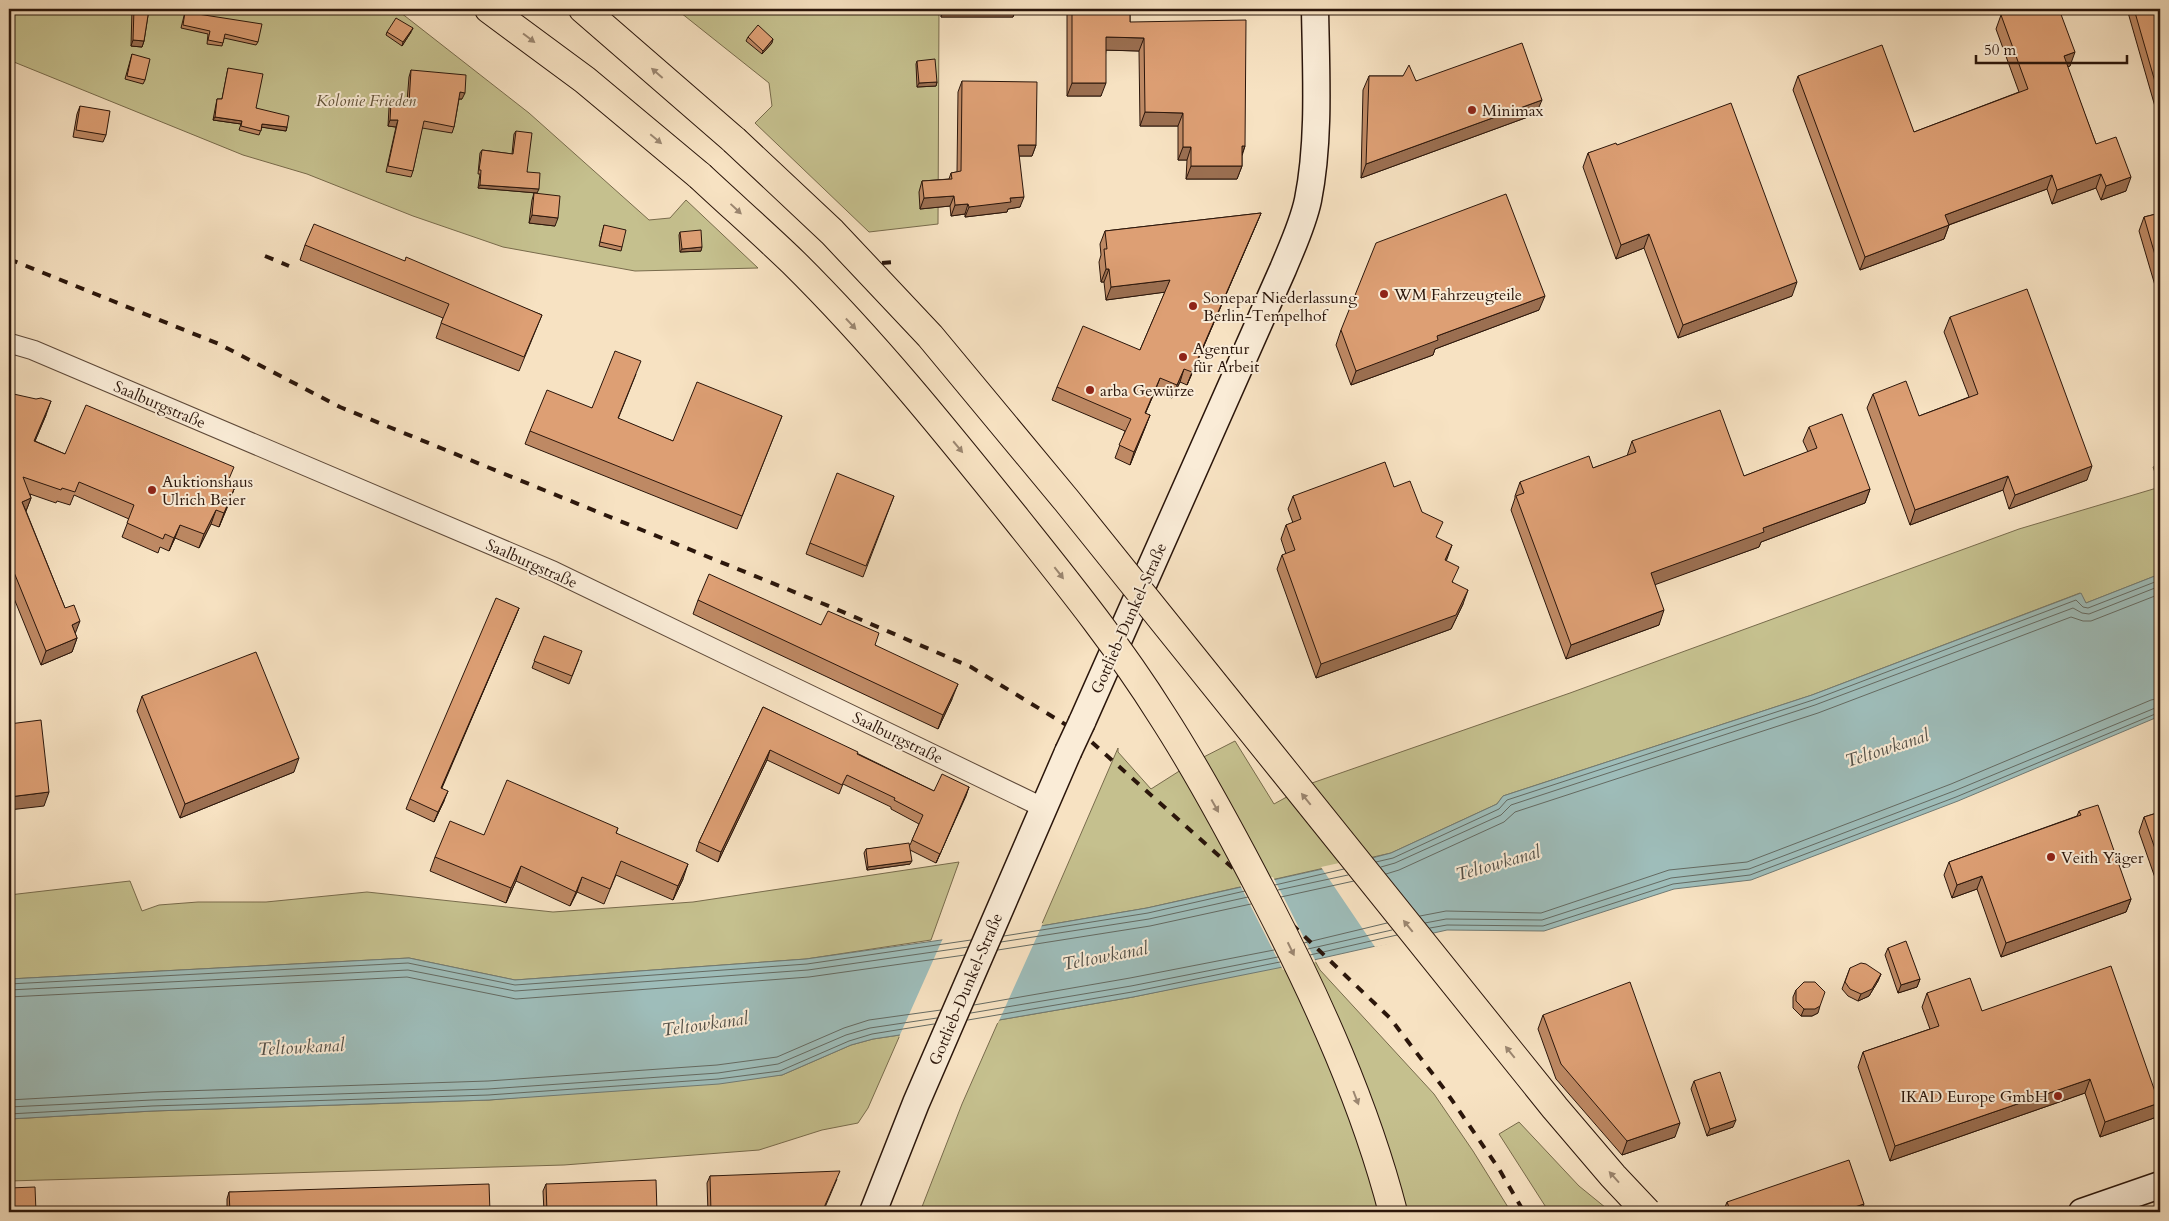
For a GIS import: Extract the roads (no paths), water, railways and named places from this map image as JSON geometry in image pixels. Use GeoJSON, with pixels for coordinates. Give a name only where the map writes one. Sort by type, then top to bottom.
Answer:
{"type":"FeatureCollection","features":[{"type":"Feature","properties":{"kind":"highway"},"geometry":{"type":"LineString","coordinates":[[490,9],[585,80],[700,176],[794,263],[892,369],[1090,612],[1146,691],[1192,763],[1251,871],[1303,974],[1329,1031],[1366,1124],[1393,1212]]}},
{"type":"Feature","properties":{"kind":"highway"},"geometry":{"type":"LineString","coordinates":[[583,9],[734,140],[832,232],[930,336],[1067,501],[1555,1108],[1613,1176],[1647,1212]]}},
{"type":"Feature","properties":{"kind":"street","name":"Gottlieb-Dunkel-Straße"},"geometry":{"type":"LineString","coordinates":[[873,1212],[916,1103],[1012,880],[1284,269],[1304,214],[1311,181],[1315,144],[1315,9]]}},
{"type":"Feature","properties":{"kind":"street","name":"Saalburgstraße"},"geometry":{"type":"LineString","coordinates":[[9,343],[33,350],[553,571],[1044,808]]}},
{"type":"Feature","properties":{"kind":"street"},"geometry":{"type":"LineString","coordinates":[[2082,1212],[2160,1185]]}},
{"type":"Feature","properties":{"kind":"water","name":"Teltowkanal"},"geometry":{"type":"Polygon","coordinates":[[[2160,574],[2160,716],[1958,801],[1751,880],[1674,889],[1544,931],[1447,930],[1278,968],[1133,997],[873,1039],[851,1045],[782,1075],[719,1084],[489,1100],[153,1111],[9,1119],[9,979],[409,958],[515,980],[806,959],[1041,926],[1147,908],[1391,853],[1497,804],[1503,796],[1812,695],[2081,593],[2086,603],[2160,574]]]}},
{"type":"Feature","properties":{"kind":"railway"},"geometry":{"type":"LineString","coordinates":[[265,256],[289,266]]}},
{"type":"Feature","properties":{"kind":"railway"},"geometry":{"type":"LineString","coordinates":[[9,259],[219,344],[340,407],[836,609],[971,667],[1086,737],[1235,870],[1390,1018],[1445,1090],[1499,1169],[1524,1212]]}},
{"type":"Feature","properties":{"kind":"railway"},"geometry":{"type":"LineString","coordinates":[[882,263],[894,262]]}},
{"type":"Feature","properties":{"kind":"place","name":"Minimax"},"geometry":{"type":"Point","coordinates":[1472,110]}},
{"type":"Feature","properties":{"kind":"place","name":"WM Fahrzeugteile"},"geometry":{"type":"Point","coordinates":[1384,294]}},
{"type":"Feature","properties":{"kind":"place","name":"Sonepar Niederlassung Berlin-Tempelhof"},"geometry":{"type":"Point","coordinates":[1193,306]}},
{"type":"Feature","properties":{"kind":"place","name":"Agentur für Arbeit"},"geometry":{"type":"Point","coordinates":[1183,357]}},
{"type":"Feature","properties":{"kind":"place","name":"arba Gewürze"},"geometry":{"type":"Point","coordinates":[1090,390]}},
{"type":"Feature","properties":{"kind":"place","name":"Auktionshaus Ulrich Beier"},"geometry":{"type":"Point","coordinates":[152,490]}},
{"type":"Feature","properties":{"kind":"place","name":"Veith Yäger"},"geometry":{"type":"Point","coordinates":[2051,857]}},
{"type":"Feature","properties":{"kind":"place","name":"IKAD Europe GmbH"},"geometry":{"type":"Point","coordinates":[2058,1096]}},
{"type":"Feature","properties":{"kind":"park label","name":"Kolonie Frieden"},"geometry":{"type":"Point","coordinates":[366,100]}}]}
